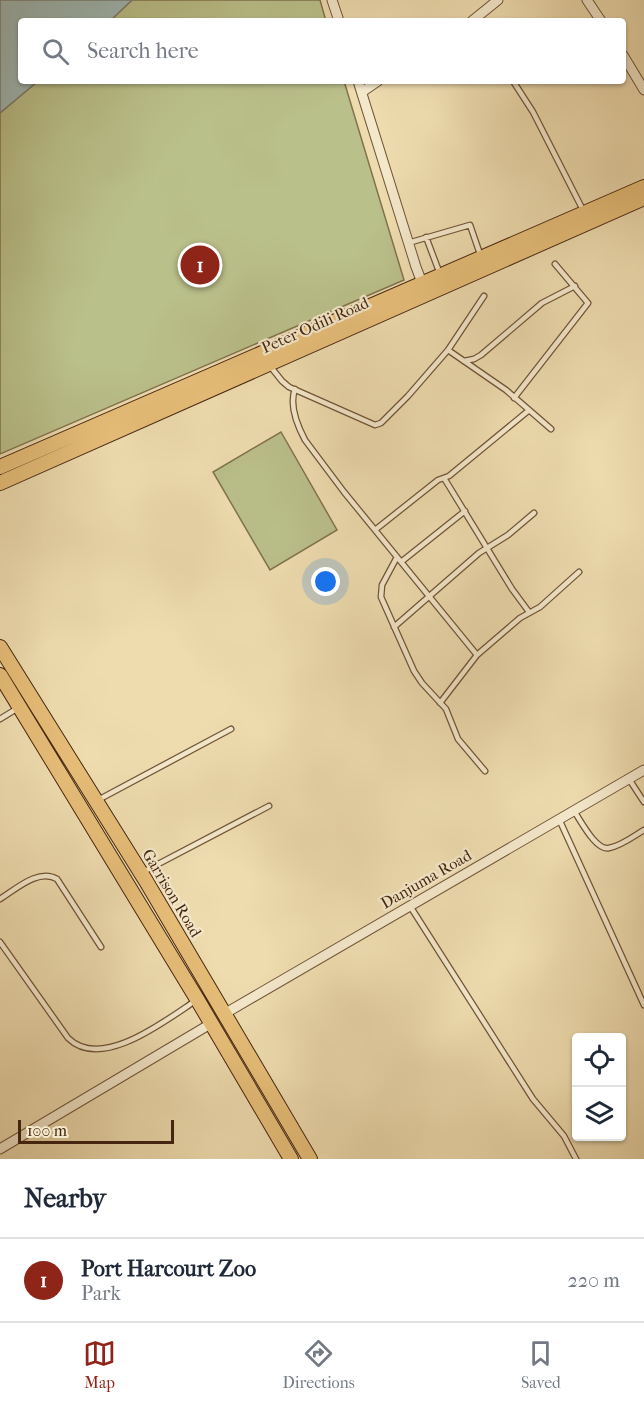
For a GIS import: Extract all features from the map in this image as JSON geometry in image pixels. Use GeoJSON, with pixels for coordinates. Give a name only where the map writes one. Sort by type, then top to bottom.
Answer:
{"type":"FeatureCollection","features":[{"type":"Feature","properties":{"kind":"main road","name":"Peter Odili Road"},"geometry":{"type":"LineString","coordinates":[[0,483],[268,364],[424,288],[441,275],[644,187]]}},
{"type":"Feature","properties":{"kind":"main road","name":"Peter Odili Road"},"geometry":{"type":"LineString","coordinates":[[0,467],[644,198]]}},
{"type":"Feature","properties":{"kind":"main road","name":"Garrison Road"},"geometry":{"type":"LineString","coordinates":[[0,647],[141,873],[310,1159]]}},
{"type":"Feature","properties":{"kind":"main road","name":"Garrison Road"},"geometry":{"type":"LineString","coordinates":[[0,675],[212,1023],[291,1159]]}},
{"type":"Feature","properties":{"kind":"street"},"geometry":{"type":"LineString","coordinates":[[332,0],[338,18]]}},
{"type":"Feature","properties":{"kind":"street"},"geometry":{"type":"LineString","coordinates":[[476,18],[498,0]]}},
{"type":"Feature","properties":{"kind":"street"},"geometry":{"type":"LineString","coordinates":[[588,0],[599,18]]}},
{"type":"Feature","properties":{"kind":"street"},"geometry":{"type":"LineString","coordinates":[[626,60],[644,90]]}},
{"type":"Feature","properties":{"kind":"street"},"geometry":{"type":"LineString","coordinates":[[359,84],[424,288]]}},
{"type":"Feature","properties":{"kind":"street"},"geometry":{"type":"LineString","coordinates":[[362,92],[374,84]]}},
{"type":"Feature","properties":{"kind":"street","name":"Danjuma Road"},"geometry":{"type":"LineString","coordinates":[[224,1014],[644,770]]}},
{"type":"Feature","properties":{"kind":"street"},"geometry":{"type":"LineString","coordinates":[[0,1149],[212,1023]]}},
{"type":"Feature","properties":{"kind":"lane"},"geometry":{"type":"LineString","coordinates":[[515,84],[533,112],[584,212]]}},
{"type":"Feature","properties":{"kind":"lane"},"geometry":{"type":"LineString","coordinates":[[408,243],[470,225],[482,257]]}},
{"type":"Feature","properties":{"kind":"lane"},"geometry":{"type":"LineString","coordinates":[[426,237],[441,275]]}},
{"type":"Feature","properties":{"kind":"lane"},"geometry":{"type":"LineString","coordinates":[[514,398],[555,344],[587,307],[587,299],[555,264]]}},
{"type":"Feature","properties":{"kind":"lane"},"geometry":{"type":"LineString","coordinates":[[464,361],[481,355],[542,303],[575,286]]}},
{"type":"Feature","properties":{"kind":"lane"},"geometry":{"type":"LineString","coordinates":[[268,364],[282,381],[295,389],[375,424],[381,423],[448,350],[484,296]]}},
{"type":"Feature","properties":{"kind":"lane"},"geometry":{"type":"LineString","coordinates":[[448,350],[514,398],[551,429]]}},
{"type":"Feature","properties":{"kind":"lane"},"geometry":{"type":"LineString","coordinates":[[295,389],[292,402],[300,431],[305,440],[477,655]]}},
{"type":"Feature","properties":{"kind":"lane"},"geometry":{"type":"LineString","coordinates":[[375,530],[528,411]]}},
{"type":"Feature","properties":{"kind":"lane"},"geometry":{"type":"LineString","coordinates":[[444,478],[486,548],[529,612]]}},
{"type":"Feature","properties":{"kind":"lane"},"geometry":{"type":"LineString","coordinates":[[402,562],[465,511]]}},
{"type":"Feature","properties":{"kind":"lane"},"geometry":{"type":"LineString","coordinates":[[394,627],[486,548],[508,535],[534,513]]}},
{"type":"Feature","properties":{"kind":"lane"},"geometry":{"type":"LineString","coordinates":[[397,557],[380,591],[394,627],[414,671],[446,710],[458,739],[484,771]]}},
{"type":"Feature","properties":{"kind":"lane"},"geometry":{"type":"LineString","coordinates":[[440,702],[477,655],[520,618],[540,607],[579,572]]}},
{"type":"Feature","properties":{"kind":"lane"},"geometry":{"type":"LineString","coordinates":[[0,718],[19,707]]}},
{"type":"Feature","properties":{"kind":"lane"},"geometry":{"type":"LineString","coordinates":[[96,801],[231,729]]}},
{"type":"Feature","properties":{"kind":"lane"},"geometry":{"type":"LineString","coordinates":[[629,779],[644,802]]}},
{"type":"Feature","properties":{"kind":"lane"},"geometry":{"type":"LineString","coordinates":[[141,873],[269,806]]}},
{"type":"Feature","properties":{"kind":"lane"},"geometry":{"type":"LineString","coordinates":[[574,811],[596,843],[608,849],[644,830]]}},
{"type":"Feature","properties":{"kind":"lane"},"geometry":{"type":"LineString","coordinates":[[559,819],[644,1005]]}},
{"type":"Feature","properties":{"kind":"lane"},"geometry":{"type":"LineString","coordinates":[[0,899],[35,878],[45,875],[52,876],[57,879],[101,947]]}},
{"type":"Feature","properties":{"kind":"lane"},"geometry":{"type":"LineString","coordinates":[[409,906],[533,1099],[564,1136],[576,1159]]}},
{"type":"Feature","properties":{"kind":"lane"},"geometry":{"type":"LineString","coordinates":[[0,942],[68,1038],[81,1048],[90,1050],[126,1043],[197,999]]}},
{"type":"Feature","properties":{"kind":"green space"},"geometry":{"type":"Polygon","coordinates":[[[132,0],[320,0],[325,18],[113,18],[132,0]]]}},
{"type":"Feature","properties":{"kind":"green space"},"geometry":{"type":"Polygon","coordinates":[[[34,84],[345,84],[404,280],[0,454],[0,113],[34,84]]]}},
{"type":"Feature","properties":{"kind":"green space"},"geometry":{"type":"Polygon","coordinates":[[[281,432],[337,530],[270,570],[213,472],[281,432]]]}},
{"type":"Feature","properties":{"kind":"water"},"geometry":{"type":"Polygon","coordinates":[[[0,0],[132,0],[113,18],[18,18],[18,84],[34,84],[0,113],[0,0]]]}},
{"type":"Feature","properties":{"kind":"place","name":"Port Harcourt Zoo"},"geometry":{"type":"Point","coordinates":[200,265]}}]}
